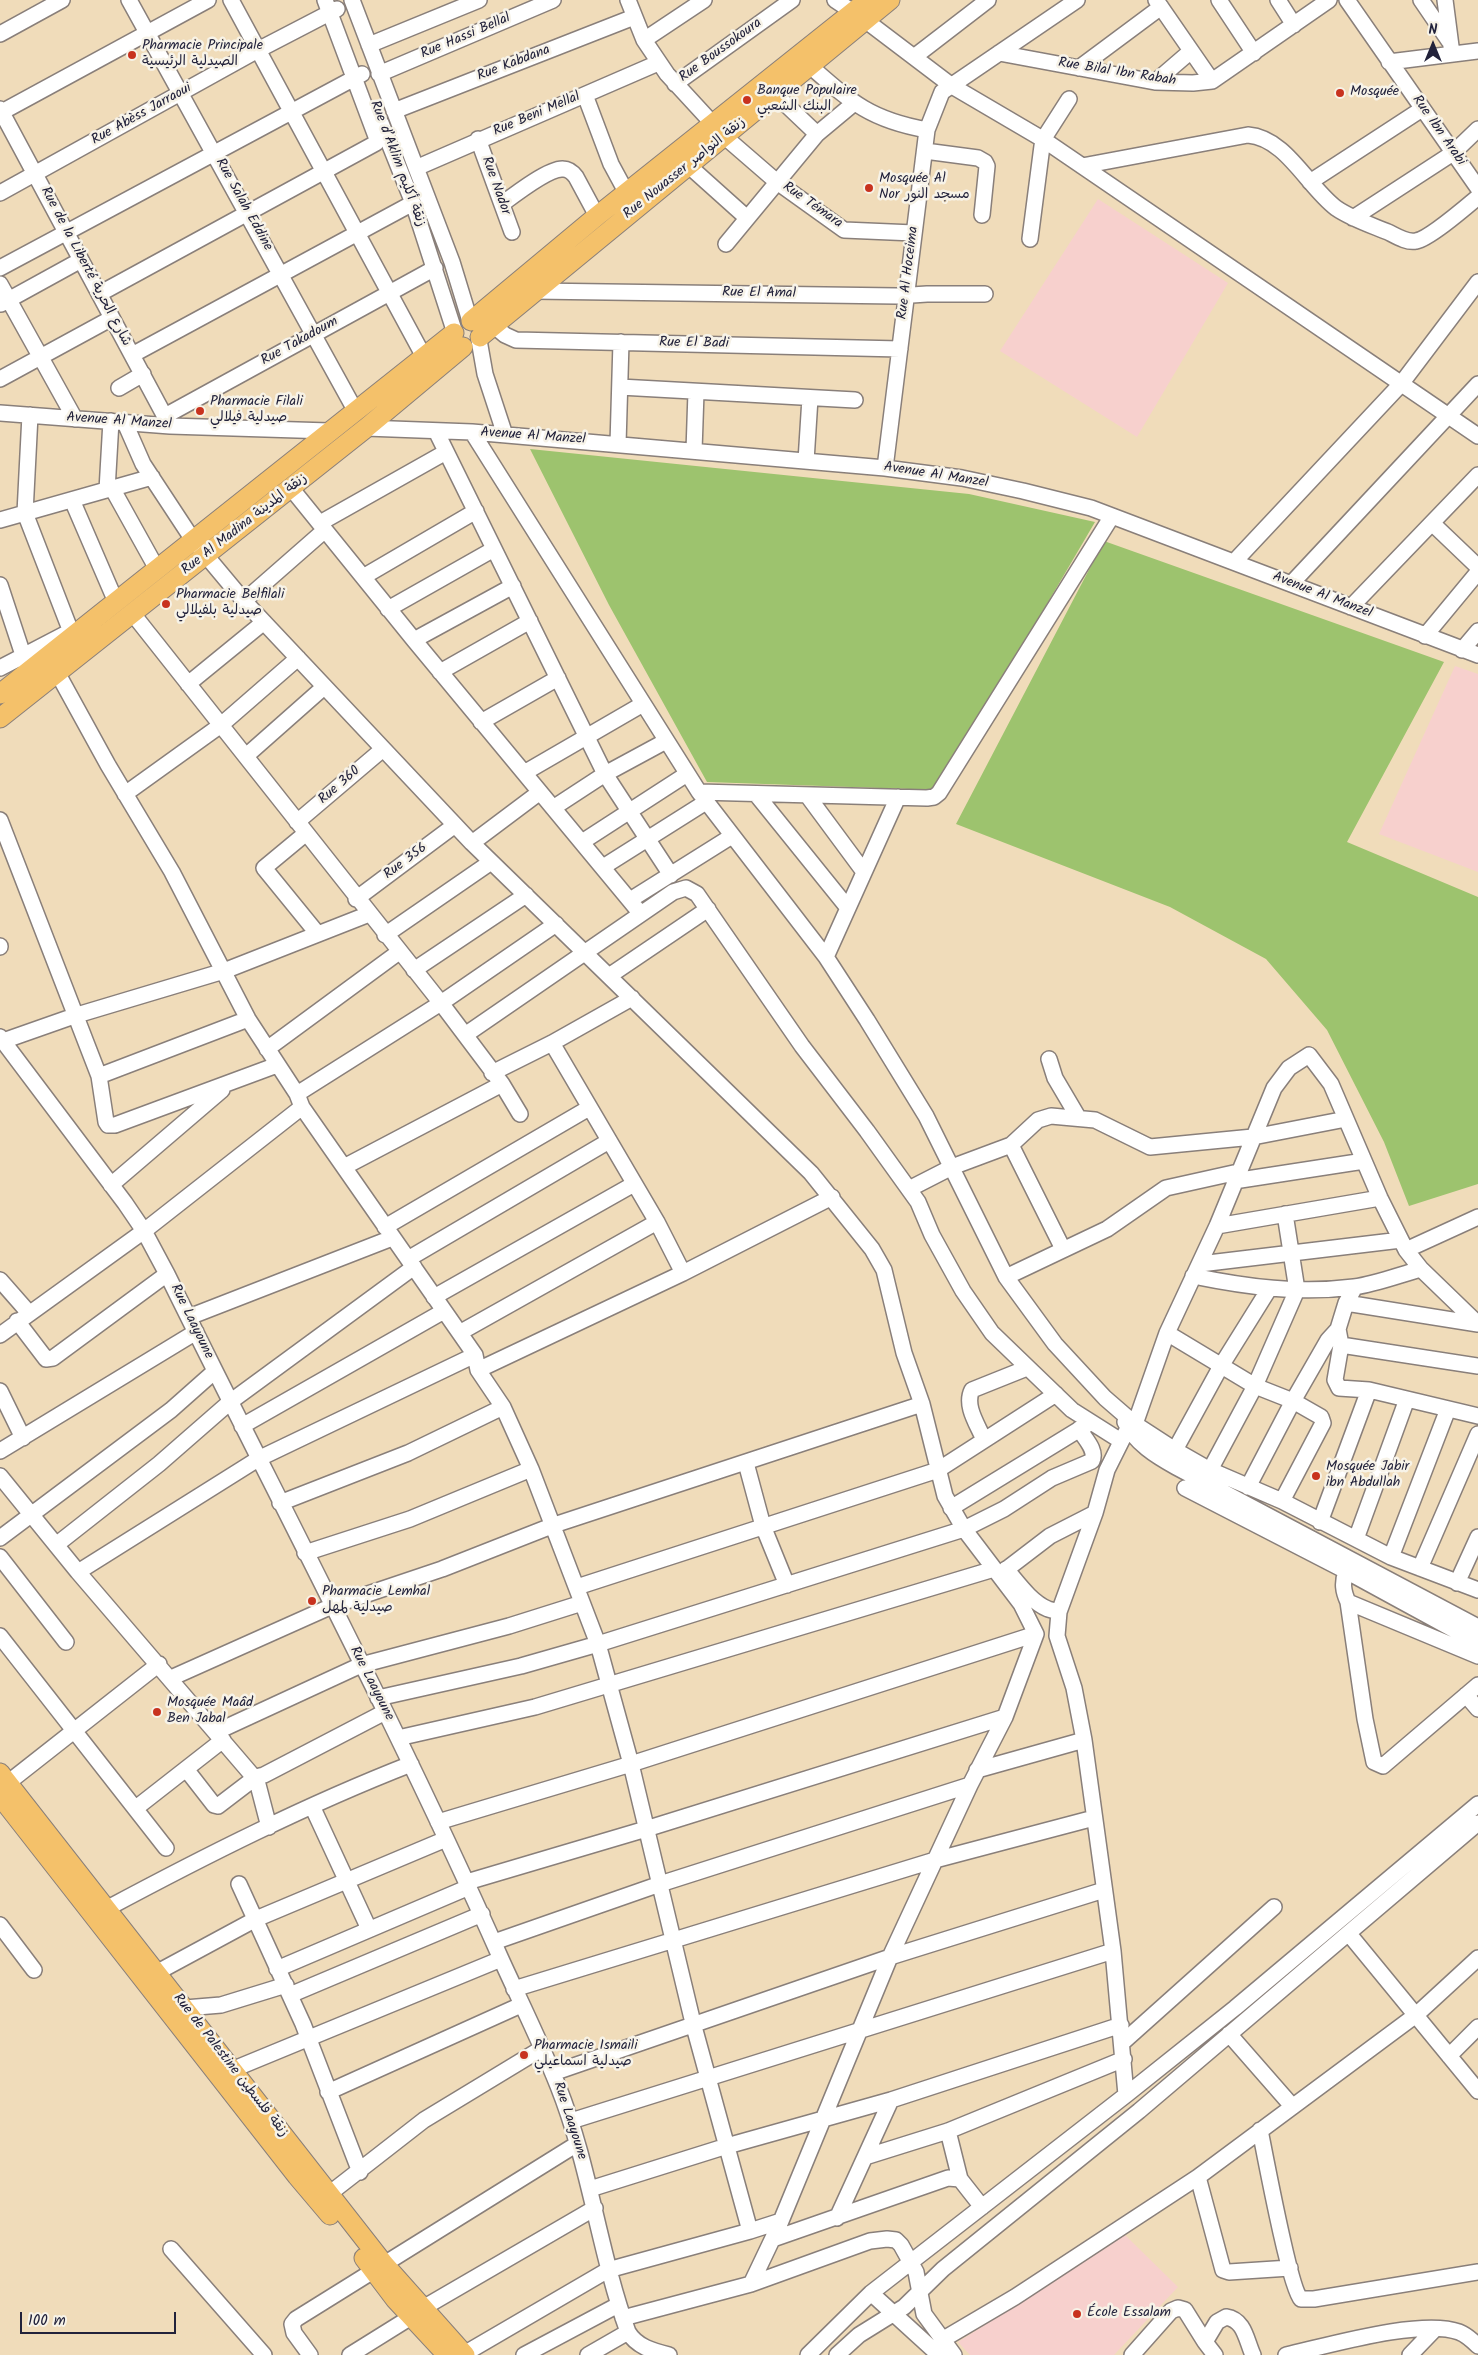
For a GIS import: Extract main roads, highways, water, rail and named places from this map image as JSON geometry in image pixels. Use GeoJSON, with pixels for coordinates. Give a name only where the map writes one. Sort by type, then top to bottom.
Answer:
{"type":"FeatureCollection","features":[{"type":"Feature","properties":{"kind":"main road","name":"Rue Nouasser زنقة النواصر"},"geometry":{"type":"LineString","coordinates":[[470,333],[534,291],[631,201],[862,10],[890,0]]}},
{"type":"Feature","properties":{"kind":"main road","name":"Rue Nouasser زنقة النواصر"},"geometry":{"type":"LineString","coordinates":[[470,333],[597,216],[631,201],[689,166],[719,130],[776,95],[810,66],[862,10]]}},
{"type":"Feature","properties":{"kind":"main road","name":"Rue Al Madina زنقة المدينة"},"geometry":{"type":"LineString","coordinates":[[0,718],[133,614],[199,548],[329,431],[423,355],[470,333]]}},
{"type":"Feature","properties":{"kind":"main road","name":"Rue Al Madina زنقة المدينة"},"geometry":{"type":"LineString","coordinates":[[0,694],[26,664],[94,619],[157,570],[199,548],[291,488],[366,428],[470,333]]}},
{"type":"Feature","properties":{"kind":"main road","name":"Rue de Palestine زنقة فلسطين"},"geometry":{"type":"LineString","coordinates":[[2,1785],[101,1913],[297,2176],[417,2312],[459,2355]]}},
{"type":"Feature","properties":{"kind":"main road","name":"Rue de Palestine زنقة فلسطين"},"geometry":{"type":"LineString","coordinates":[[101,1913],[156,1973],[234,2070],[329,2194],[379,2267]]}},
{"type":"Feature","properties":{"kind":"place","name":"Pharmacie Principale الصيدلية الرئيسية"},"geometry":{"type":"Point","coordinates":[132,55]}},
{"type":"Feature","properties":{"kind":"place","name":"Mosquée"},"geometry":{"type":"Point","coordinates":[1340,93]}},
{"type":"Feature","properties":{"kind":"place","name":"Banque Populaire البنك الشعبي"},"geometry":{"type":"Point","coordinates":[747,100]}},
{"type":"Feature","properties":{"kind":"place","name":"Mosquée Al Nor مسجد النور"},"geometry":{"type":"Point","coordinates":[869,188]}},
{"type":"Feature","properties":{"kind":"place","name":"Pharmacie Filali صيدلية فيلالي"},"geometry":{"type":"Point","coordinates":[200,411]}},
{"type":"Feature","properties":{"kind":"place","name":"Pharmacie Belfilali صيدلية بلفيلالي"},"geometry":{"type":"Point","coordinates":[166,604]}},
{"type":"Feature","properties":{"kind":"place","name":"Mosquée Jabir ibn Abdullah"},"geometry":{"type":"Point","coordinates":[1316,1476]}},
{"type":"Feature","properties":{"kind":"place","name":"Pharmacie Lemhal صيدلية لمهل"},"geometry":{"type":"Point","coordinates":[312,1601]}},
{"type":"Feature","properties":{"kind":"place","name":"Mosquée Maâd Ben Jabal"},"geometry":{"type":"Point","coordinates":[157,1712]}},
{"type":"Feature","properties":{"kind":"place","name":"Pharmacie Ismaili صيدلية اسماعيلي"},"geometry":{"type":"Point","coordinates":[524,2055]}},
{"type":"Feature","properties":{"kind":"place","name":"École Essalam"},"geometry":{"type":"Point","coordinates":[1077,2314]}}]}
